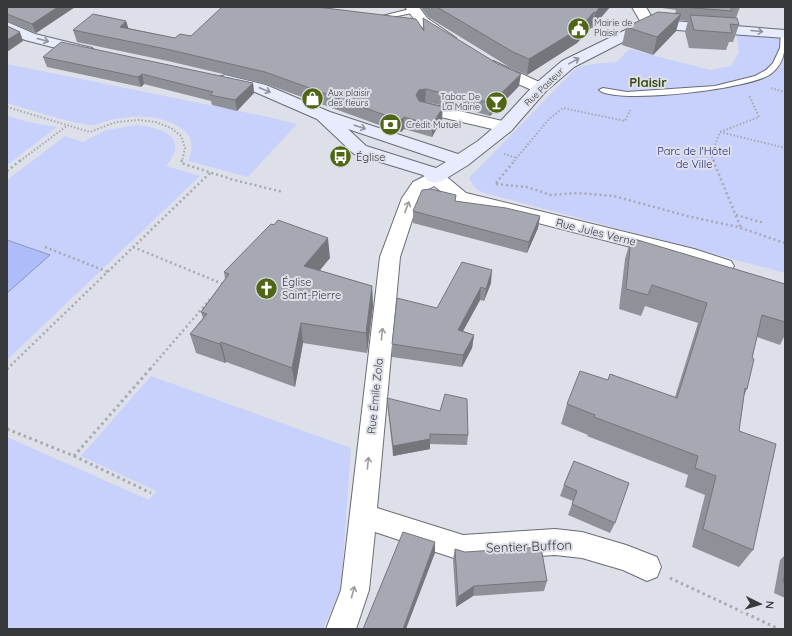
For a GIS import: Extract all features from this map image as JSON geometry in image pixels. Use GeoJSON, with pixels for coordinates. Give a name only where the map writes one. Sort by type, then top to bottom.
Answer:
{"type":"FeatureCollection","features":[{"type":"Feature","properties":{"kind":"street"},"geometry":{"type":"LineString","coordinates":[[639,7],[648,23],[785,34]]}},
{"type":"Feature","properties":{"kind":"street"},"geometry":{"type":"LineString","coordinates":[[413,8],[422,21],[460,45]]}},
{"type":"Feature","properties":{"kind":"street","name":"Rue Pasteur"},"geometry":{"type":"LineString","coordinates":[[435,177],[462,161],[505,127],[540,88],[568,64],[648,23]]}},
{"type":"Feature","properties":{"kind":"street"},"geometry":{"type":"LineString","coordinates":[[7,26],[30,36],[105,55]]}},
{"type":"Feature","properties":{"kind":"street"},"geometry":{"type":"LineString","coordinates":[[478,56],[504,72],[540,88]]}},
{"type":"Feature","properties":{"kind":"street"},"geometry":{"type":"LineString","coordinates":[[213,77],[260,88],[323,115],[462,161]]}},
{"type":"Feature","properties":{"kind":"street"},"geometry":{"type":"LineString","coordinates":[[425,108],[505,127]]}},
{"type":"Feature","properties":{"kind":"street"},"geometry":{"type":"LineString","coordinates":[[323,115],[360,150],[429,171],[435,177]]}},
{"type":"Feature","properties":{"kind":"street","name":"Rue Jules Verne"},"geometry":{"type":"LineString","coordinates":[[435,177],[460,197],[694,256],[739,270]]}},
{"type":"Feature","properties":{"kind":"street","name":"Rue Émile Zola"},"geometry":{"type":"LineString","coordinates":[[341,629],[355,590],[390,256],[409,202],[420,186],[435,177]]}},
{"type":"Feature","properties":{"kind":"street","name":"Sentier Buffon"},"geometry":{"type":"LineString","coordinates":[[362,516],[463,548],[555,542],[582,545],[626,558],[648,567]]}},
{"type":"Feature","properties":{"kind":"lane"},"geometry":{"type":"LineString","coordinates":[[367,19],[391,16],[413,8]]}},
{"type":"Feature","properties":{"kind":"lane"},"geometry":{"type":"LineString","coordinates":[[603,90],[627,94],[638,94],[715,88],[758,78],[769,72],[776,64],[784,48],[785,34]]}},
{"type":"Feature","properties":{"kind":"path"},"geometry":{"type":"LineString","coordinates":[[741,228],[711,156],[720,132],[759,117],[743,82]]}},
{"type":"Feature","properties":{"kind":"path"},"geometry":{"type":"LineString","coordinates":[[638,94],[624,121],[563,108],[549,119],[496,184],[527,187],[551,195],[578,193],[614,196],[687,216],[741,228],[785,243]]}},
{"type":"Feature","properties":{"kind":"path"},"geometry":{"type":"LineString","coordinates":[[7,108],[90,132],[116,122],[138,120],[156,122],[171,128],[181,136],[185,148],[181,163],[212,171],[234,180],[283,192]]}},
{"type":"Feature","properties":{"kind":"path"},"geometry":{"type":"LineString","coordinates":[[7,171],[68,125]]}},
{"type":"Feature","properties":{"kind":"path"},"geometry":{"type":"LineString","coordinates":[[720,132],[785,148]]}},
{"type":"Feature","properties":{"kind":"path"},"geometry":{"type":"LineString","coordinates":[[7,369],[212,171]]}},
{"type":"Feature","properties":{"kind":"path"},"geometry":{"type":"LineString","coordinates":[[735,215],[764,223]]}},
{"type":"Feature","properties":{"kind":"path"},"geometry":{"type":"LineString","coordinates":[[45,247],[108,272]]}},
{"type":"Feature","properties":{"kind":"path"},"geometry":{"type":"LineString","coordinates":[[133,247],[223,284],[218,290]]}},
{"type":"Feature","properties":{"kind":"path"},"geometry":{"type":"LineString","coordinates":[[74,456],[213,296]]}},
{"type":"Feature","properties":{"kind":"path"},"geometry":{"type":"LineString","coordinates":[[7,429],[74,456],[151,493]]}},
{"type":"Feature","properties":{"kind":"path"},"geometry":{"type":"LineString","coordinates":[[648,567],[779,629]]}},
{"type":"Feature","properties":{"kind":"green space","name":"Parc de l'Hôtel de Ville"},"geometry":{"type":"Polygon","coordinates":[[[736,33],[785,38],[785,273],[481,192],[475,188],[469,178],[576,68],[592,64],[617,62],[629,49],[710,70],[731,66],[739,52],[736,33]]]}},
{"type":"Feature","properties":{"kind":"green space"},"geometry":{"type":"Polygon","coordinates":[[[7,64],[297,124],[248,177],[188,161],[191,151],[190,138],[184,130],[163,120],[146,117],[128,117],[90,125],[59,119],[7,103],[7,64]]]}},
{"type":"Feature","properties":{"kind":"green space"},"geometry":{"type":"Polygon","coordinates":[[[7,116],[33,123],[57,127],[7,165],[7,116]]]}},
{"type":"Feature","properties":{"kind":"green space"},"geometry":{"type":"Polygon","coordinates":[[[136,125],[155,128],[170,135],[174,141],[175,148],[173,156],[166,166],[200,176],[7,360],[7,180],[65,136],[83,142],[106,130],[136,125]]]}},
{"type":"Feature","properties":{"kind":"green space"},"geometry":{"type":"Polygon","coordinates":[[[151,376],[351,448],[341,588],[323,629],[7,629],[7,437],[149,500],[156,491],[81,456],[151,376]]]}},
{"type":"Feature","properties":{"kind":"shaded area"},"geometry":{"type":"Polygon","coordinates":[[[7,240],[50,255],[7,293],[7,240]]]}},
{"type":"Feature","properties":{"kind":"building"},"geometry":{"type":"Polygon","coordinates":[[[7,7],[58,7],[32,24],[7,14],[7,7]]]}},
{"type":"Feature","properties":{"kind":"building"},"geometry":{"type":"Polygon","coordinates":[[[222,7],[317,7],[416,19],[424,31],[423,18],[498,64],[521,74],[491,103],[452,93],[450,95],[426,89],[419,90],[416,95],[419,101],[443,107],[432,125],[404,117],[401,120],[265,72],[166,49],[73,30],[93,14],[126,21],[120,27],[175,38],[180,34],[191,36],[222,7]]]}},
{"type":"Feature","properties":{"kind":"building"},"geometry":{"type":"Polygon","coordinates":[[[437,7],[600,7],[580,28],[529,59],[513,52],[437,7]]]}},
{"type":"Feature","properties":{"kind":"building"},"geometry":{"type":"Polygon","coordinates":[[[682,7],[730,7],[732,11],[682,7]]]}},
{"type":"Feature","properties":{"kind":"building"},"geometry":{"type":"Polygon","coordinates":[[[658,12],[681,14],[657,37],[626,27],[658,12]]]}},
{"type":"Feature","properties":{"kind":"building"},"geometry":{"type":"Polygon","coordinates":[[[690,15],[737,18],[739,25],[730,24],[732,33],[694,30],[690,15]]]}},
{"type":"Feature","properties":{"kind":"building"},"geometry":{"type":"Polygon","coordinates":[[[7,26],[20,32],[7,40],[7,26]]]}},
{"type":"Feature","properties":{"kind":"building"},"geometry":{"type":"Polygon","coordinates":[[[61,42],[253,83],[235,100],[210,95],[213,92],[142,74],[138,77],[43,57],[61,42]]]}},
{"type":"Feature","properties":{"kind":"building"},"geometry":{"type":"Polygon","coordinates":[[[431,189],[456,195],[455,201],[506,208],[540,216],[529,242],[413,211],[422,190],[431,189]]]}},
{"type":"Feature","properties":{"kind":"building"},"geometry":{"type":"Polygon","coordinates":[[[278,220],[328,238],[304,266],[372,286],[366,333],[301,323],[292,368],[221,342],[220,344],[190,334],[207,314],[201,312],[229,274],[224,272],[271,224],[274,225],[278,220]]]}},
{"type":"Feature","properties":{"kind":"building"},"geometry":{"type":"Polygon","coordinates":[[[631,238],[785,284],[785,322],[762,315],[752,358],[754,359],[747,389],[745,388],[739,431],[776,444],[753,550],[703,529],[716,476],[695,468],[698,456],[594,417],[595,415],[567,404],[580,371],[608,380],[610,374],[677,398],[707,303],[652,285],[648,295],[626,289],[631,238]]]}},
{"type":"Feature","properties":{"kind":"building"},"geometry":{"type":"Polygon","coordinates":[[[462,262],[492,270],[486,289],[481,287],[458,330],[474,335],[463,355],[392,344],[397,298],[437,308],[462,262]]]}},
{"type":"Feature","properties":{"kind":"building"},"geometry":{"type":"Polygon","coordinates":[[[445,394],[467,399],[468,435],[430,434],[430,439],[393,446],[387,398],[440,411],[445,394]]]}},
{"type":"Feature","properties":{"kind":"building"},"geometry":{"type":"Polygon","coordinates":[[[574,461],[629,483],[615,523],[572,504],[577,491],[564,485],[574,461]]]}},
{"type":"Feature","properties":{"kind":"building"},"geometry":{"type":"Polygon","coordinates":[[[403,532],[435,542],[403,629],[363,629],[403,532]]]}},
{"type":"Feature","properties":{"kind":"building"},"geometry":{"type":"Polygon","coordinates":[[[541,547],[547,581],[474,586],[458,597],[455,549],[465,552],[541,547]]]}},
{"type":"Feature","properties":{"kind":"building"},"geometry":{"type":"Polygon","coordinates":[[[785,572],[785,583],[783,582],[785,572]]]}},
{"type":"Feature","properties":{"kind":"place","name":"Mairie de Plaisir"},"geometry":{"type":"Point","coordinates":[579,28]}},
{"type":"Feature","properties":{"kind":"place","name":"Aux plaisir des fleurs"},"geometry":{"type":"Point","coordinates":[313,98]}},
{"type":"Feature","properties":{"kind":"place","name":"Tabac De La Mairie"},"geometry":{"type":"Point","coordinates":[496,102]}},
{"type":"Feature","properties":{"kind":"place","name":"Crédit Mutuel"},"geometry":{"type":"Point","coordinates":[390,125]}},
{"type":"Feature","properties":{"kind":"place","name":"Église"},"geometry":{"type":"Point","coordinates":[341,157]}},
{"type":"Feature","properties":{"kind":"place","name":"Église Saint-Pierre"},"geometry":{"type":"Point","coordinates":[267,288]}},
{"type":"Feature","properties":{"kind":"district","name":"Plaisir"},"geometry":{"type":"Point","coordinates":[648,82]}}]}
